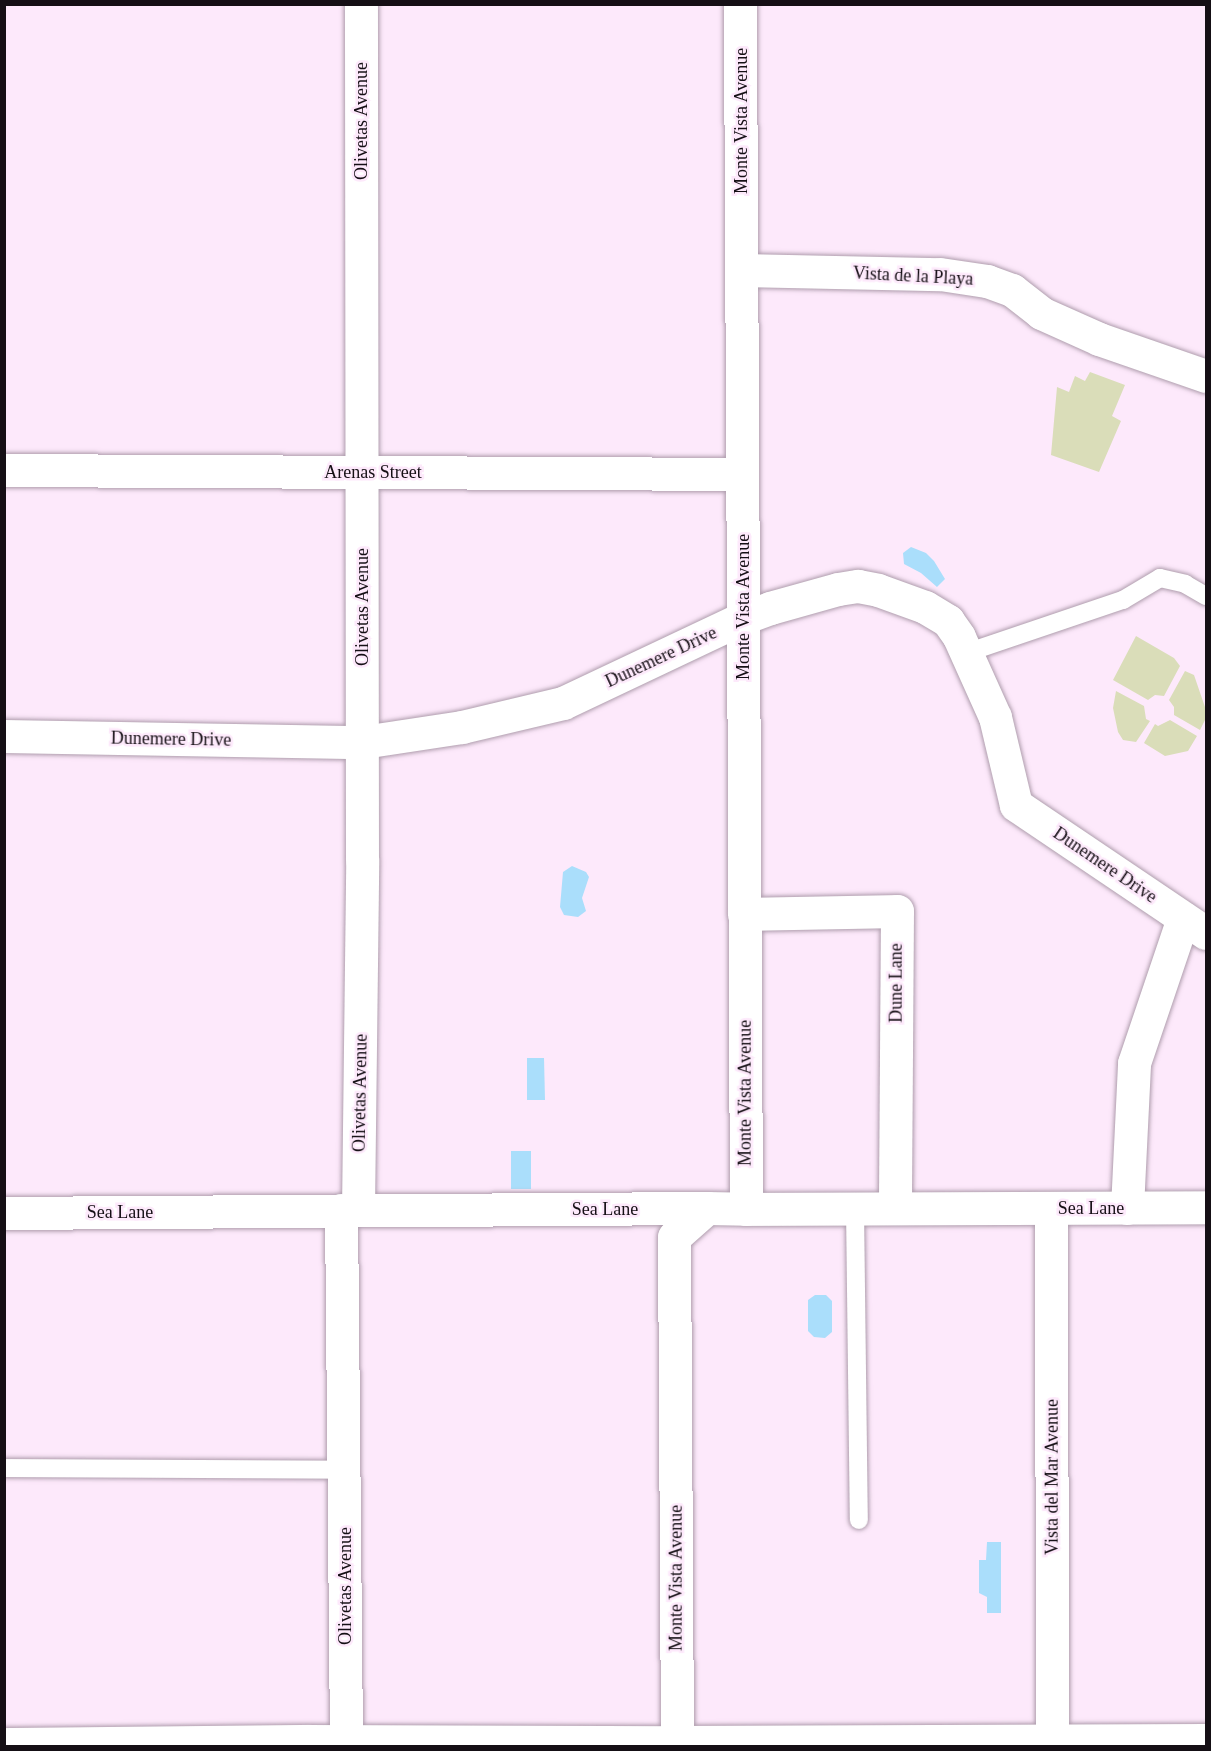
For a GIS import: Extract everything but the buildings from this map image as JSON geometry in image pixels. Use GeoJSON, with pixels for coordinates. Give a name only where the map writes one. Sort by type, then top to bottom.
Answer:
{"type":"FeatureCollection","features":[{"type":"Feature","properties":{"kind":"street","name":"Olivetas Avenue"},"geometry":{"type":"LineString","coordinates":[[346,1744],[344,1470],[363,742],[362,4]]}},
{"type":"Feature","properties":{"kind":"street","name":"Monte Vista Avenue"},"geometry":{"type":"LineString","coordinates":[[740,4],[746,1209]]}},
{"type":"Feature","properties":{"kind":"street","name":"Vista de la Playa"},"geometry":{"type":"LineString","coordinates":[[741,270],[940,274],[987,281],[1012,290],[1041,313],[1099,339],[1206,376]]}},
{"type":"Feature","properties":{"kind":"street","name":"Arenas Street"},"geometry":{"type":"LineString","coordinates":[[4,470],[742,474]]}},
{"type":"Feature","properties":{"kind":"street","name":"Dunemere Drive"},"geometry":{"type":"LineString","coordinates":[[4,736],[363,742],[462,727],[563,703],[743,618],[838,589],[858,586],[878,590],[925,607],[948,621],[966,653],[995,717],[1016,805],[1195,926],[1134,1063],[1127,1208]]}},
{"type":"Feature","properties":{"kind":"street","name":"Dune Lane"},"geometry":{"type":"LineString","coordinates":[[744,914],[897,911],[895,1208]]}},
{"type":"Feature","properties":{"kind":"street","name":"Sea Lane"},"geometry":{"type":"LineString","coordinates":[[4,1213],[1206,1207]]}},
{"type":"Feature","properties":{"kind":"street","name":"Vista del Mar Avenue"},"geometry":{"type":"LineString","coordinates":[[1051,1208],[1052,1743]]}},
{"type":"Feature","properties":{"kind":"street","name":"Monte Vista Avenue"},"geometry":{"type":"LineString","coordinates":[[677,1744],[674,1238],[707,1209]]}},
{"type":"Feature","properties":{"kind":"street"},"geometry":{"type":"LineString","coordinates":[[4,1744],[1052,1743],[1206,1740]]}},
{"type":"Feature","properties":{"kind":"lane"},"geometry":{"type":"LineString","coordinates":[[966,653],[1124,600],[1160,578],[1185,584],[1206,596]]}},
{"type":"Feature","properties":{"kind":"lane"},"geometry":{"type":"LineString","coordinates":[[855,1208],[859,1520]]}},
{"type":"Feature","properties":{"kind":"lane"},"geometry":{"type":"LineString","coordinates":[[4,1467],[344,1470]]}},
{"type":"Feature","properties":{"kind":"green space"},"geometry":{"type":"Polygon","coordinates":[[[1090,372],[1125,385],[1112,416],[1121,421],[1099,472],[1051,455],[1057,387],[1069,392],[1075,376],[1085,381],[1090,372]]]}},
{"type":"Feature","properties":{"kind":"green space"},"geometry":{"type":"Polygon","coordinates":[[[1136,636],[1174,658],[1180,666],[1164,696],[1155,695],[1148,700],[1113,680],[1136,636]]]}},
{"type":"Feature","properties":{"kind":"green space"},"geometry":{"type":"Polygon","coordinates":[[[1185,671],[1194,675],[1206,710],[1206,718],[1200,730],[1174,715],[1174,707],[1169,700],[1185,671]]]}},
{"type":"Feature","properties":{"kind":"green space"},"geometry":{"type":"Polygon","coordinates":[[[1116,691],[1144,706],[1146,719],[1150,721],[1136,742],[1123,740],[1118,732],[1113,708],[1116,691]]]}},
{"type":"Feature","properties":{"kind":"green space"},"geometry":{"type":"Polygon","coordinates":[[[1170,720],[1197,736],[1188,751],[1165,756],[1144,743],[1155,724],[1158,726],[1170,720]]]}},
{"type":"Feature","properties":{"kind":"water"},"geometry":{"type":"Polygon","coordinates":[[[911,547],[926,553],[934,561],[945,579],[937,587],[921,573],[904,564],[903,553],[911,547]]]}},
{"type":"Feature","properties":{"kind":"water"},"geometry":{"type":"Polygon","coordinates":[[[572,866],[586,872],[589,877],[582,898],[586,911],[578,917],[564,915],[560,907],[563,872],[572,866]]]}},
{"type":"Feature","properties":{"kind":"water"},"geometry":{"type":"Polygon","coordinates":[[[527,1058],[544,1058],[545,1100],[527,1100],[527,1058]]]}},
{"type":"Feature","properties":{"kind":"water"},"geometry":{"type":"Polygon","coordinates":[[[511,1151],[531,1151],[531,1189],[511,1189],[511,1151]]]}},
{"type":"Feature","properties":{"kind":"water"},"geometry":{"type":"Polygon","coordinates":[[[815,1295],[826,1295],[832,1301],[832,1332],[825,1338],[814,1337],[808,1331],[808,1300],[815,1295]]]}},
{"type":"Feature","properties":{"kind":"water"},"geometry":{"type":"Polygon","coordinates":[[[987,1542],[1001,1542],[1001,1613],[987,1613],[987,1597],[979,1593],[979,1560],[986,1560],[987,1542]]]}}]}
